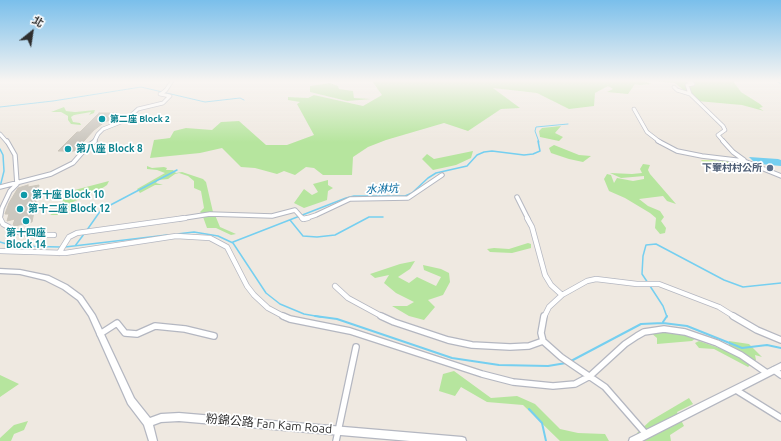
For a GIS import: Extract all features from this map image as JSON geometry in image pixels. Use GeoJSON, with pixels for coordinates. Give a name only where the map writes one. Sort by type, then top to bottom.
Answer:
{"type":"FeatureCollection","features":[{"type":"Feature","properties":{"kind":"main road"},"geometry":{"type":"LineString","coordinates":[[0,271],[34,275],[52,280],[65,287],[85,304],[131,401],[148,423],[153,441]]}},
{"type":"Feature","properties":{"kind":"main road"},"geometry":{"type":"LineString","coordinates":[[633,441],[776,371]]}},
{"type":"Feature","properties":{"kind":"main road","name":"粉錦公路 Fan Kam Road"},"geometry":{"type":"LineString","coordinates":[[148,423],[161,418],[179,416],[462,441]]}},
{"type":"Feature","properties":{"kind":"street"},"geometry":{"type":"LineString","coordinates":[[0,187],[18,184],[51,174],[76,162],[87,147],[95,141],[98,134],[103,129],[126,120],[138,109],[162,104],[164,102]]}},
{"type":"Feature","properties":{"kind":"street"},"geometry":{"type":"LineString","coordinates":[[697,102],[723,126],[725,130],[718,135],[733,152],[746,162]]}},
{"type":"Feature","properties":{"kind":"street"},"geometry":{"type":"LineString","coordinates":[[634,109],[647,132],[664,146],[677,151],[702,156],[746,162],[781,176]]}},
{"type":"Feature","properties":{"kind":"street"},"geometry":{"type":"LineString","coordinates":[[0,134],[7,141],[15,155],[18,184]]}},
{"type":"Feature","properties":{"kind":"street"},"geometry":{"type":"LineString","coordinates":[[60,251],[68,239],[77,233],[95,230],[210,214],[272,216],[294,210],[302,219],[316,215],[350,199],[408,198],[442,175]]}},
{"type":"Feature","properties":{"kind":"street"},"geometry":{"type":"LineString","coordinates":[[18,184],[10,190],[2,208],[0,218],[3,224],[18,232],[34,235],[54,235]]}},
{"type":"Feature","properties":{"kind":"street"},"geometry":{"type":"LineString","coordinates":[[517,197],[532,227],[532,233],[546,275],[552,285],[562,294]]}},
{"type":"Feature","properties":{"kind":"street"},"geometry":{"type":"LineString","coordinates":[[0,251],[60,251],[176,236],[210,238],[227,247],[247,286],[260,302],[268,308],[290,319],[350,331],[507,381],[564,385],[575,384],[590,376],[625,344],[637,336],[644,332],[664,329],[685,332],[717,343],[776,371]]}},
{"type":"Feature","properties":{"kind":"street"},"geometry":{"type":"LineString","coordinates":[[647,434],[611,392],[550,349],[543,341],[541,333],[544,316],[549,307],[562,294],[587,281],[596,279],[641,284],[651,283],[670,287],[719,307],[757,330],[781,340]]}},
{"type":"Feature","properties":{"kind":"street"},"geometry":{"type":"LineString","coordinates":[[335,286],[343,294],[394,322],[454,342],[472,345],[510,347],[529,346],[543,341]]}},
{"type":"Feature","properties":{"kind":"street"},"geometry":{"type":"LineString","coordinates":[[100,334],[117,323],[125,333],[137,334],[155,326],[185,329],[214,336]]}},
{"type":"Feature","properties":{"kind":"street"},"geometry":{"type":"LineString","coordinates":[[336,441],[356,347]]}},
{"type":"Feature","properties":{"kind":"street"},"geometry":{"type":"LineString","coordinates":[[736,390],[781,418]]}},
{"type":"Feature","properties":{"kind":"green space"},"geometry":{"type":"Polygon","coordinates":[[[297,102],[343,102],[363,106],[371,102],[511,102],[520,108],[501,109],[468,131],[444,123],[386,140],[368,147],[353,157],[352,175],[323,175],[314,168],[306,167],[295,175],[284,171],[277,174],[255,168],[241,167],[222,148],[200,153],[150,158],[154,140],[170,138],[174,131],[186,128],[212,130],[221,122],[239,121],[266,145],[287,145],[314,135],[297,104],[300,102],[297,102]]]}},
{"type":"Feature","properties":{"kind":"green space"},"geometry":{"type":"Polygon","coordinates":[[[554,102],[594,102],[594,106],[569,109],[554,102]]]}},
{"type":"Feature","properties":{"kind":"green space"},"geometry":{"type":"Polygon","coordinates":[[[704,102],[756,102],[763,107],[759,108],[764,111],[742,105],[704,102]]]}},
{"type":"Feature","properties":{"kind":"green space"},"geometry":{"type":"Polygon","coordinates":[[[64,107],[66,111],[75,112],[95,110],[94,113],[89,115],[91,112],[74,115],[71,117],[73,122],[80,123],[81,125],[71,124],[68,120],[68,116],[61,112],[51,112],[64,107]]]}},
{"type":"Feature","properties":{"kind":"green space"},"geometry":{"type":"Polygon","coordinates":[[[561,126],[555,133],[563,137],[559,141],[540,137],[539,131],[542,128],[561,126]]]}},
{"type":"Feature","properties":{"kind":"green space"},"geometry":{"type":"Polygon","coordinates":[[[554,145],[579,155],[591,156],[583,162],[569,159],[551,153],[549,148],[554,145]]]}},
{"type":"Feature","properties":{"kind":"green space"},"geometry":{"type":"Polygon","coordinates":[[[473,151],[471,158],[456,165],[433,170],[422,159],[427,154],[434,159],[473,151]]]}},
{"type":"Feature","properties":{"kind":"green space"},"geometry":{"type":"Polygon","coordinates":[[[701,160],[737,161],[747,171],[710,170],[701,160]]]}},
{"type":"Feature","properties":{"kind":"green space"},"geometry":{"type":"Polygon","coordinates":[[[643,164],[650,165],[648,170],[650,174],[676,204],[667,201],[663,196],[639,199],[648,206],[660,211],[664,217],[661,221],[666,228],[665,233],[660,234],[655,228],[656,218],[650,213],[625,198],[609,191],[604,179],[607,174],[611,175],[614,183],[617,178],[633,181],[644,179],[644,176],[621,178],[610,173],[642,173],[640,169],[643,164]]]}},
{"type":"Feature","properties":{"kind":"green space"},"geometry":{"type":"Polygon","coordinates":[[[147,166],[152,168],[164,167],[167,168],[166,170],[173,170],[176,173],[182,172],[203,179],[206,182],[213,212],[210,214],[215,215],[220,227],[236,234],[231,235],[216,228],[207,228],[200,212],[204,208],[201,191],[194,188],[194,181],[188,176],[179,173],[168,179],[158,180],[156,183],[163,185],[155,185],[140,193],[137,189],[165,173],[147,169],[147,166]]]}},
{"type":"Feature","properties":{"kind":"green space"},"geometry":{"type":"Polygon","coordinates":[[[328,180],[328,185],[333,188],[328,191],[327,200],[304,208],[294,203],[304,189],[312,195],[318,192],[313,184],[328,180]]]}},
{"type":"Feature","properties":{"kind":"green space"},"geometry":{"type":"Polygon","coordinates":[[[109,181],[107,185],[101,189],[73,202],[68,215],[50,215],[58,210],[67,192],[109,181]]]}},
{"type":"Feature","properties":{"kind":"green space"},"geometry":{"type":"Polygon","coordinates":[[[528,243],[531,244],[531,248],[512,253],[490,252],[487,249],[509,249],[528,243]]]}},
{"type":"Feature","properties":{"kind":"green space"},"geometry":{"type":"Polygon","coordinates":[[[415,261],[410,269],[398,277],[409,283],[417,277],[436,286],[441,277],[424,270],[423,265],[441,269],[449,273],[450,282],[443,295],[428,300],[435,307],[424,320],[409,316],[392,306],[407,306],[414,302],[396,293],[384,283],[389,275],[375,278],[370,274],[400,264],[415,261]]]}},
{"type":"Feature","properties":{"kind":"green space"},"geometry":{"type":"Polygon","coordinates":[[[663,332],[685,334],[696,338],[692,341],[657,344],[657,338],[651,333],[663,332]]]}},
{"type":"Feature","properties":{"kind":"green space"},"geometry":{"type":"Polygon","coordinates":[[[699,341],[728,351],[738,351],[729,346],[729,341],[749,344],[762,357],[755,355],[756,360],[748,367],[714,349],[699,348],[695,343],[699,341]]]}},
{"type":"Feature","properties":{"kind":"green space"},"geometry":{"type":"Polygon","coordinates":[[[454,371],[491,398],[517,396],[535,404],[560,429],[578,433],[605,434],[609,441],[560,441],[523,405],[487,402],[461,387],[455,396],[439,391],[443,374],[454,371]]]}},
{"type":"Feature","properties":{"kind":"green space"},"geometry":{"type":"Polygon","coordinates":[[[0,375],[19,384],[0,397],[0,375]]]}},
{"type":"Feature","properties":{"kind":"green space"},"geometry":{"type":"Polygon","coordinates":[[[689,398],[693,404],[677,412],[684,426],[670,435],[671,441],[642,441],[637,433],[650,421],[689,398]]]}},
{"type":"Feature","properties":{"kind":"green space"},"geometry":{"type":"Polygon","coordinates":[[[28,421],[24,430],[14,434],[11,441],[0,441],[0,438],[14,425],[28,421]]]}},
{"type":"Feature","properties":{"kind":"water"},"geometry":{"type":"Polygon","coordinates":[[[749,157],[778,159],[781,160],[781,166],[760,164],[753,161],[749,157]]]}},
{"type":"Feature","properties":{"kind":"building"},"geometry":{"type":"Polygon","coordinates":[[[99,113],[117,113],[110,121],[106,121],[94,130],[75,151],[58,151],[77,132],[80,132],[99,113]]]}},
{"type":"Feature","properties":{"kind":"building"},"geometry":{"type":"Polygon","coordinates":[[[28,185],[28,187],[39,185],[32,222],[15,226],[13,225],[15,219],[7,221],[9,214],[5,214],[9,203],[18,188],[28,185]]]}},
{"type":"Feature","properties":{"kind":"waterway"},"geometry":{"type":"LineString","coordinates":[[0,107],[48,102]]}},
{"type":"Feature","properties":{"kind":"waterway"},"geometry":{"type":"LineString","coordinates":[[203,102],[209,102]]}},
{"type":"Feature","properties":{"kind":"waterway","name":"水淋坑"},"geometry":{"type":"LineString","coordinates":[[539,142],[535,131],[536,127],[568,124]]}},
{"type":"Feature","properties":{"kind":"waterway","name":"水淋坑"},"geometry":{"type":"LineString","coordinates":[[233,242],[346,198],[354,196],[405,196],[412,193],[428,178],[436,173],[467,166],[477,155],[484,152],[492,151],[524,155],[533,154],[540,151],[538,141]]}},
{"type":"Feature","properties":{"kind":"waterway"},"geometry":{"type":"LineString","coordinates":[[0,149],[3,155],[4,171],[0,187]]}},
{"type":"Feature","properties":{"kind":"waterway"},"geometry":{"type":"LineString","coordinates":[[87,230],[101,210],[177,170]]}},
{"type":"Feature","properties":{"kind":"waterway"},"geometry":{"type":"LineString","coordinates":[[290,220],[303,236],[317,237],[335,235],[369,217],[383,217]]}},
{"type":"Feature","properties":{"kind":"waterway"},"geometry":{"type":"LineString","coordinates":[[177,234],[194,232],[218,236],[233,243],[266,293],[280,304],[304,314],[316,316]]}},
{"type":"Feature","properties":{"kind":"waterway"},"geometry":{"type":"LineString","coordinates":[[75,246],[84,234]]}},
{"type":"Feature","properties":{"kind":"waterway"},"geometry":{"type":"LineString","coordinates":[[75,246],[167,235]]}},
{"type":"Feature","properties":{"kind":"waterway"},"geometry":{"type":"LineString","coordinates":[[0,242],[13,246],[61,247]]}},
{"type":"Feature","properties":{"kind":"waterway"},"geometry":{"type":"LineString","coordinates":[[648,283],[642,274],[643,256],[646,245],[656,244],[724,280],[743,287],[781,283]]}},
{"type":"Feature","properties":{"kind":"waterway"},"geometry":{"type":"LineString","coordinates":[[65,247],[75,246]]}},
{"type":"Feature","properties":{"kind":"waterway"},"geometry":{"type":"LineString","coordinates":[[650,286],[663,306],[667,316]]}},
{"type":"Feature","properties":{"kind":"waterway"},"geometry":{"type":"LineString","coordinates":[[316,316],[337,319],[452,358],[499,365],[548,366],[566,363]]}},
{"type":"Feature","properties":{"kind":"waterway"},"geometry":{"type":"LineString","coordinates":[[316,316],[321,317]]}},
{"type":"Feature","properties":{"kind":"waterway"},"geometry":{"type":"LineString","coordinates":[[663,322],[667,316]]}},
{"type":"Feature","properties":{"kind":"waterway"},"geometry":{"type":"LineString","coordinates":[[571,361],[641,324],[663,323],[687,326],[742,348],[767,345],[781,348]]}},
{"type":"Feature","properties":{"kind":"waterway"},"geometry":{"type":"LineString","coordinates":[[529,409],[542,423],[546,441]]}},
{"type":"Feature","properties":{"kind":"place","name":"第二座 Block 2"},"geometry":{"type":"Point","coordinates":[102,119]}},
{"type":"Feature","properties":{"kind":"place","name":"第八座 Block 8"},"geometry":{"type":"Point","coordinates":[68,149]}},
{"type":"Feature","properties":{"kind":"place","name":"下輋村村公所"},"geometry":{"type":"Point","coordinates":[770,168]}},
{"type":"Feature","properties":{"kind":"place","name":"第十座 Block 10"},"geometry":{"type":"Point","coordinates":[24,195]}},
{"type":"Feature","properties":{"kind":"place","name":"第十二座 Block 12"},"geometry":{"type":"Point","coordinates":[20,209]}},
{"type":"Feature","properties":{"kind":"place","name":"第十四座 Block 14"},"geometry":{"type":"Point","coordinates":[26,221]}}]}
